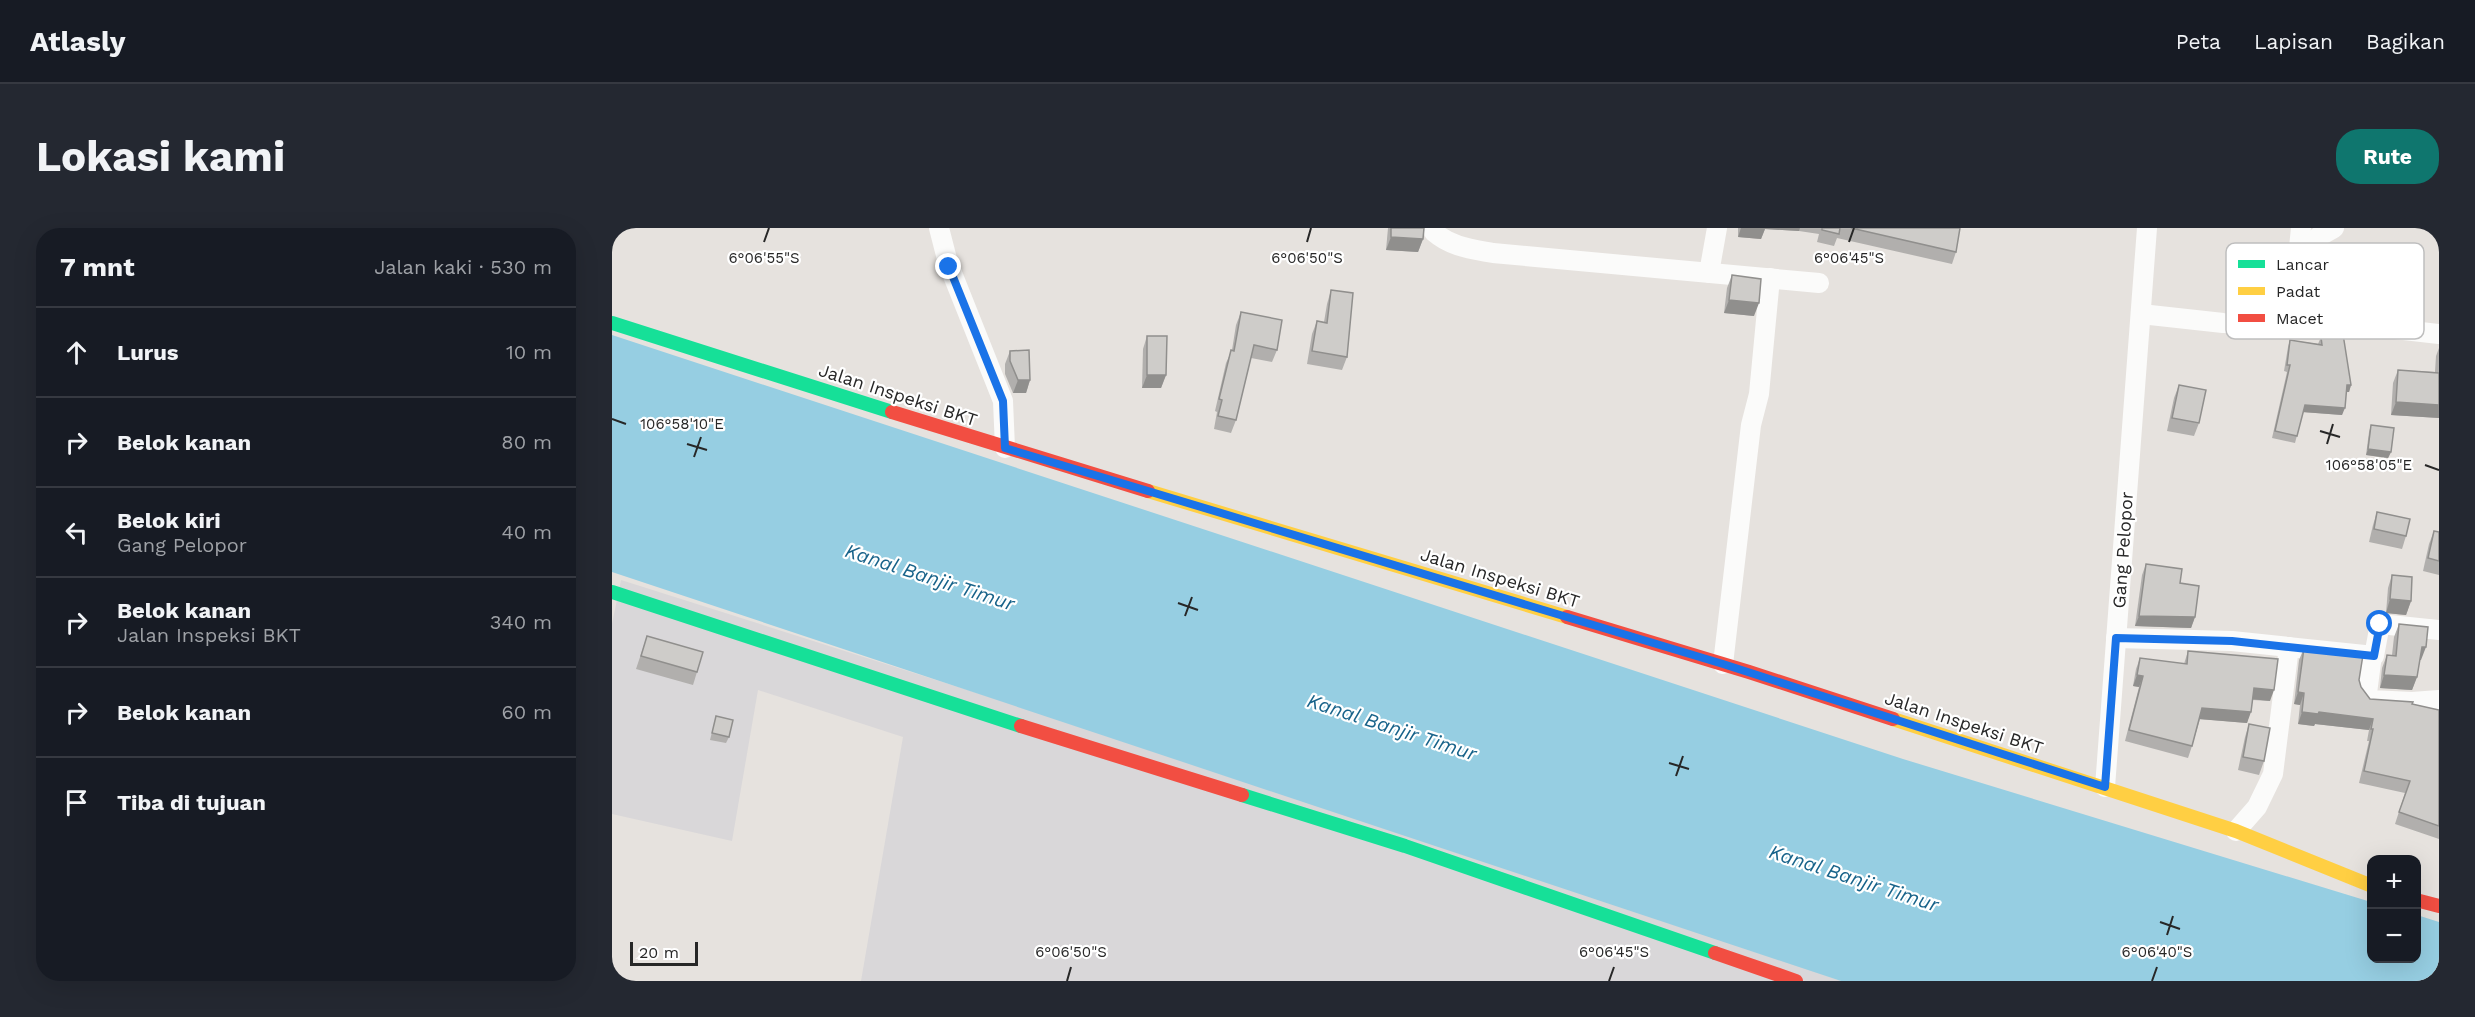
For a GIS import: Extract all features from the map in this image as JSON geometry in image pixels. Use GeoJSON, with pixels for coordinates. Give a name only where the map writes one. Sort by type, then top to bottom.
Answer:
{"type":"FeatureCollection","features":[{"type":"Feature","properties":{"kind":"street"},"geometry":{"type":"LineString","coordinates":[[939,228],[948,263],[1003,401],[1005,448]]}},
{"type":"Feature","properties":{"kind":"street"},"geometry":{"type":"LineString","coordinates":[[1435,228],[1434,232],[1455,245],[1493,253],[1819,283]]}},
{"type":"Feature","properties":{"kind":"street"},"geometry":{"type":"LineString","coordinates":[[1709,273],[1717,228]]}},
{"type":"Feature","properties":{"kind":"street","name":"Gang Pelopor"},"geometry":{"type":"LineString","coordinates":[[2105,787],[2147,228]]}},
{"type":"Feature","properties":{"kind":"street"},"geometry":{"type":"LineString","coordinates":[[2299,243],[2301,228]]}},
{"type":"Feature","properties":{"kind":"street"},"geometry":{"type":"LineString","coordinates":[[2317,243],[2318,237],[2334,228]]}},
{"type":"Feature","properties":{"kind":"street"},"geometry":{"type":"LineString","coordinates":[[1723,664],[1751,425],[1760,394],[1770,278]]}},
{"type":"Feature","properties":{"kind":"street"},"geometry":{"type":"LineString","coordinates":[[2141,314],[2226,321]]}},
{"type":"Feature","properties":{"kind":"street","name":"Jalan Inspeksi BKT"},"geometry":{"type":"LineString","coordinates":[[612,323],[1005,448],[1723,664],[2236,831],[2367,884]]}},
{"type":"Feature","properties":{"kind":"street"},"geometry":{"type":"LineString","coordinates":[[2424,332],[2439,334]]}},
{"type":"Feature","properties":{"kind":"street"},"geometry":{"type":"LineString","coordinates":[[612,592],[955,706],[1405,846],[1796,981]]}},
{"type":"Feature","properties":{"kind":"street"},"geometry":{"type":"LineString","coordinates":[[2439,630],[2380,624],[2374,656],[2372,656],[2367,693],[2371,700],[2412,702],[2439,700]]}},
{"type":"Feature","properties":{"kind":"street"},"geometry":{"type":"LineString","coordinates":[[2116,638],[2232,641],[2372,656]]}},
{"type":"Feature","properties":{"kind":"street"},"geometry":{"type":"LineString","coordinates":[[2236,831],[2257,807],[2273,774],[2289,647]]}},
{"type":"Feature","properties":{"kind":"street"},"geometry":{"type":"LineString","coordinates":[[2421,901],[2439,906]]}},
{"type":"Feature","properties":{"kind":"shaded area"},"geometry":{"type":"Polygon","coordinates":[[[621,580],[1431,837],[1841,981],[861,981],[903,737],[758,690],[732,841],[612,814],[612,624],[621,580]]]}},
{"type":"Feature","properties":{"kind":"water","name":"Kanal Banjir Timur"},"geometry":{"type":"Polygon","coordinates":[[[612,335],[1903,759],[2367,901],[2367,963],[2421,963],[2421,916],[2439,922],[2439,981],[1841,981],[612,572],[612,335]]]}},
{"type":"Feature","properties":{"kind":"building"},"geometry":{"type":"Polygon","coordinates":[[[1391,228],[1424,228],[1423,239],[1391,237],[1391,228]]]}},
{"type":"Feature","properties":{"kind":"building"},"geometry":{"type":"Polygon","coordinates":[[[1822,228],[1840,228],[1839,234],[1822,230],[1822,228]]]}},
{"type":"Feature","properties":{"kind":"building"},"geometry":{"type":"Polygon","coordinates":[[[1851,228],[1960,228],[1956,252],[1851,228]]]}},
{"type":"Feature","properties":{"kind":"building"},"geometry":{"type":"Polygon","coordinates":[[[1732,275],[1761,279],[1759,303],[1729,300],[1732,275]]]}},
{"type":"Feature","properties":{"kind":"building"},"geometry":{"type":"Polygon","coordinates":[[[1331,290],[1353,293],[1347,357],[1312,351],[1317,321],[1327,323],[1331,290]]]}},
{"type":"Feature","properties":{"kind":"building"},"geometry":{"type":"Polygon","coordinates":[[[1241,312],[1282,320],[1277,350],[1254,345],[1236,420],[1218,416],[1222,400],[1219,399],[1231,350],[1234,351],[1241,312]]]}},
{"type":"Feature","properties":{"kind":"building"},"geometry":{"type":"Polygon","coordinates":[[[1147,336],[1167,336],[1166,375],[1147,375],[1147,336]]]}},
{"type":"Feature","properties":{"kind":"building"},"geometry":{"type":"Polygon","coordinates":[[[2321,339],[2344,339],[2351,385],[2347,385],[2345,408],[2305,405],[2297,436],[2275,431],[2290,365],[2287,365],[2290,340],[2322,345],[2321,339]]]}},
{"type":"Feature","properties":{"kind":"building"},"geometry":{"type":"Polygon","coordinates":[[[1029,350],[1030,380],[1018,380],[1010,361],[1010,351],[1029,350]]]}},
{"type":"Feature","properties":{"kind":"building"},"geometry":{"type":"Polygon","coordinates":[[[2398,370],[2439,373],[2439,405],[2396,402],[2398,370]]]}},
{"type":"Feature","properties":{"kind":"building"},"geometry":{"type":"Polygon","coordinates":[[[2179,385],[2206,390],[2199,423],[2172,418],[2179,385]]]}},
{"type":"Feature","properties":{"kind":"building"},"geometry":{"type":"Polygon","coordinates":[[[2371,425],[2394,428],[2391,452],[2368,449],[2371,425]]]}},
{"type":"Feature","properties":{"kind":"building"},"geometry":{"type":"Polygon","coordinates":[[[2377,512],[2410,519],[2406,536],[2374,529],[2377,512]]]}},
{"type":"Feature","properties":{"kind":"building"},"geometry":{"type":"Polygon","coordinates":[[[2434,531],[2439,532],[2439,561],[2428,558],[2434,531]]]}},
{"type":"Feature","properties":{"kind":"building"},"geometry":{"type":"Polygon","coordinates":[[[2146,564],[2182,569],[2180,583],[2199,586],[2195,617],[2139,616],[2146,564]]]}},
{"type":"Feature","properties":{"kind":"building"},"geometry":{"type":"Polygon","coordinates":[[[2392,575],[2412,577],[2411,601],[2390,599],[2392,575]]]}},
{"type":"Feature","properties":{"kind":"building"},"geometry":{"type":"Polygon","coordinates":[[[2399,624],[2428,627],[2426,647],[2422,647],[2417,677],[2384,675],[2387,655],[2396,656],[2399,624]]]}},
{"type":"Feature","properties":{"kind":"building"},"geometry":{"type":"Polygon","coordinates":[[[647,636],[703,652],[697,672],[641,656],[647,636]]]}},
{"type":"Feature","properties":{"kind":"building"},"geometry":{"type":"Polygon","coordinates":[[[2304,648],[2363,655],[2359,680],[2370,699],[2413,702],[2412,704],[2439,710],[2439,826],[2399,812],[2410,781],[2364,771],[2373,719],[2302,712],[2304,693],[2298,692],[2304,648]]]}},
{"type":"Feature","properties":{"kind":"building"},"geometry":{"type":"Polygon","coordinates":[[[2188,651],[2278,659],[2274,690],[2254,688],[2251,712],[2202,708],[2192,746],[2129,730],[2143,676],[2137,675],[2140,658],[2187,664],[2188,651]]]}},
{"type":"Feature","properties":{"kind":"building"},"geometry":{"type":"Polygon","coordinates":[[[716,716],[733,720],[729,737],[712,733],[716,716]]]}},
{"type":"Feature","properties":{"kind":"building"},"geometry":{"type":"Polygon","coordinates":[[[2249,724],[2270,728],[2264,761],[2243,757],[2249,724]]]}},
{"type":"Feature","properties":{"kind":"traffic: fast"},"geometry":{"type":"LineString","coordinates":[[612,323],[892,412]]}},
{"type":"Feature","properties":{"kind":"traffic: fast"},"geometry":{"type":"LineString","coordinates":[[612,592],[1021,726]]}},
{"type":"Feature","properties":{"kind":"traffic: fast"},"geometry":{"type":"LineString","coordinates":[[1242,795],[1405,846],[1715,953]]}},
{"type":"Feature","properties":{"kind":"traffic: slow"},"geometry":{"type":"LineString","coordinates":[[1148,491],[1567,617]]}},
{"type":"Feature","properties":{"kind":"traffic: slow"},"geometry":{"type":"LineString","coordinates":[[1893,719],[2236,831],[2367,884]]}},
{"type":"Feature","properties":{"kind":"traffic: jam"},"geometry":{"type":"LineString","coordinates":[[892,412],[1148,491]]}},
{"type":"Feature","properties":{"kind":"traffic: jam"},"geometry":{"type":"LineString","coordinates":[[1567,617],[1749,672],[1893,719]]}},
{"type":"Feature","properties":{"kind":"traffic: jam"},"geometry":{"type":"LineString","coordinates":[[1021,726],[1242,795]]}},
{"type":"Feature","properties":{"kind":"traffic: jam"},"geometry":{"type":"LineString","coordinates":[[2421,901],[2439,906]]}},
{"type":"Feature","properties":{"kind":"traffic: jam"},"geometry":{"type":"LineString","coordinates":[[1715,953],[1796,981]]}},
{"type":"Feature","properties":{"kind":"route"},"geometry":{"type":"LineString","coordinates":[[949,267],[1003,401],[1005,448],[1723,664],[2105,787],[2116,638],[2232,641],[2374,656],[2380,624]]}}]}
